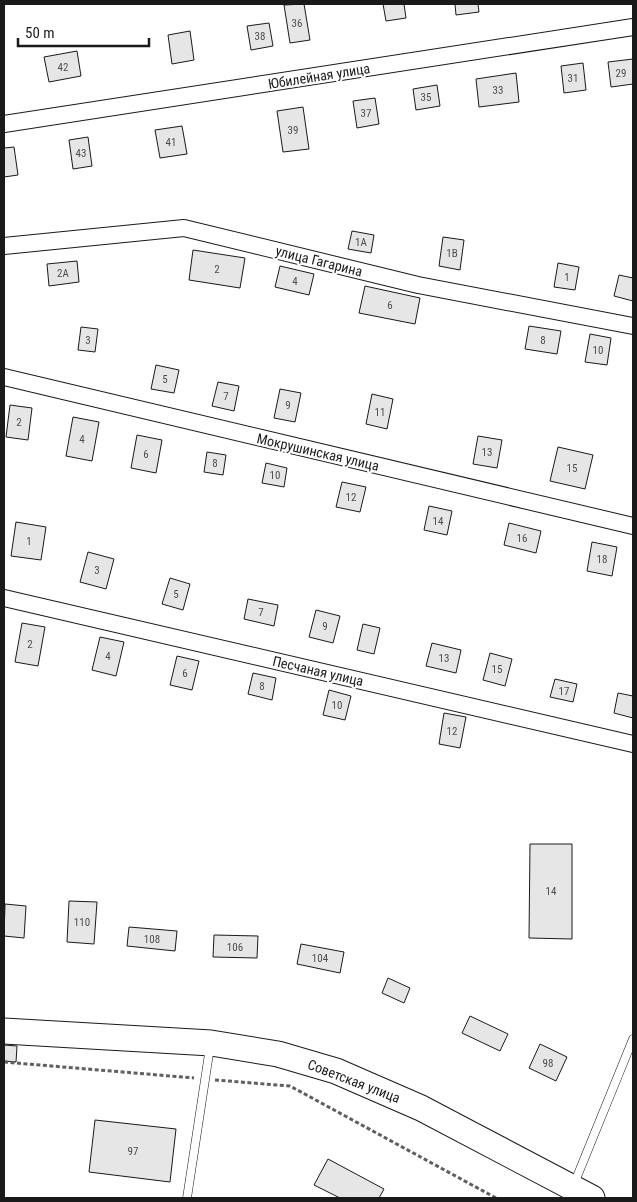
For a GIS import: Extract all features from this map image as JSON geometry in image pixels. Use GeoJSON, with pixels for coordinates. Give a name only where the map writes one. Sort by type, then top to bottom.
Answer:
{"type":"FeatureCollection","features":[{"type":"Feature","properties":{"kind":"main road","name":"Советская улица"},"geometry":{"type":"LineString","coordinates":[[4,1031],[211,1043],[278,1054],[336,1071],[421,1108],[582,1193]]}},
{"type":"Feature","properties":{"kind":"street","name":"Юбилейная улица"},"geometry":{"type":"LineString","coordinates":[[4,124],[633,27]]}},
{"type":"Feature","properties":{"kind":"street","name":"улица Гагарина"},"geometry":{"type":"LineString","coordinates":[[4,246],[184,228],[418,285],[633,326]]}},
{"type":"Feature","properties":{"kind":"street","name":"Мокрушинская улица"},"geometry":{"type":"LineString","coordinates":[[4,377],[633,526]]}},
{"type":"Feature","properties":{"kind":"street","name":"Песчаная улица"},"geometry":{"type":"LineString","coordinates":[[4,598],[633,744]]}},
{"type":"Feature","properties":{"kind":"lane"},"geometry":{"type":"LineString","coordinates":[[582,1193],[633,1039]]}},
{"type":"Feature","properties":{"kind":"lane"},"geometry":{"type":"LineString","coordinates":[[187,1198],[211,1043]]}},
{"type":"Feature","properties":{"kind":"path"},"geometry":{"type":"LineString","coordinates":[[4,1062],[290,1086],[496,1198]]}},
{"type":"Feature","properties":{"kind":"building"},"geometry":{"type":"Polygon","coordinates":[[[304,4],[310,40],[290,43],[284,5],[304,4]]]}},
{"type":"Feature","properties":{"kind":"building"},"geometry":{"type":"Polygon","coordinates":[[[383,4],[404,4],[406,18],[386,21],[383,4]]]}},
{"type":"Feature","properties":{"kind":"building"},"geometry":{"type":"Polygon","coordinates":[[[455,4],[478,4],[479,12],[456,15],[455,4]]]}},
{"type":"Feature","properties":{"kind":"building"},"geometry":{"type":"Polygon","coordinates":[[[269,23],[273,46],[251,50],[247,26],[269,23]]]}},
{"type":"Feature","properties":{"kind":"building"},"geometry":{"type":"Polygon","coordinates":[[[190,31],[194,60],[172,64],[168,35],[190,31]]]}},
{"type":"Feature","properties":{"kind":"building"},"geometry":{"type":"Polygon","coordinates":[[[77,51],[81,76],[49,82],[44,57],[77,51]]]}},
{"type":"Feature","properties":{"kind":"building"},"geometry":{"type":"Polygon","coordinates":[[[633,59],[633,84],[611,87],[608,62],[633,59]]]}},
{"type":"Feature","properties":{"kind":"building"},"geometry":{"type":"Polygon","coordinates":[[[583,63],[586,90],[564,93],[561,66],[583,63]]]}},
{"type":"Feature","properties":{"kind":"building"},"geometry":{"type":"Polygon","coordinates":[[[516,73],[519,102],[479,107],[476,79],[516,73]]]}},
{"type":"Feature","properties":{"kind":"building"},"geometry":{"type":"Polygon","coordinates":[[[437,85],[440,106],[416,110],[413,89],[437,85]]]}},
{"type":"Feature","properties":{"kind":"building"},"geometry":{"type":"Polygon","coordinates":[[[375,98],[379,124],[357,128],[353,101],[375,98]]]}},
{"type":"Feature","properties":{"kind":"building"},"geometry":{"type":"Polygon","coordinates":[[[303,107],[309,149],[283,152],[277,111],[303,107]]]}},
{"type":"Feature","properties":{"kind":"building"},"geometry":{"type":"Polygon","coordinates":[[[182,126],[187,154],[160,158],[155,130],[182,126]]]}},
{"type":"Feature","properties":{"kind":"building"},"geometry":{"type":"Polygon","coordinates":[[[88,137],[92,166],[73,169],[69,140],[88,137]]]}},
{"type":"Feature","properties":{"kind":"building"},"geometry":{"type":"Polygon","coordinates":[[[14,147],[18,175],[4,177],[4,148],[14,147]]]}},
{"type":"Feature","properties":{"kind":"building"},"geometry":{"type":"Polygon","coordinates":[[[352,231],[374,235],[371,253],[348,249],[352,231]]]}},
{"type":"Feature","properties":{"kind":"building"},"geometry":{"type":"Polygon","coordinates":[[[443,237],[464,240],[460,270],[439,266],[443,237]]]}},
{"type":"Feature","properties":{"kind":"building"},"geometry":{"type":"Polygon","coordinates":[[[193,250],[245,258],[240,288],[189,280],[193,250]]]}},
{"type":"Feature","properties":{"kind":"building"},"geometry":{"type":"Polygon","coordinates":[[[77,261],[79,282],[49,286],[47,264],[77,261]]]}},
{"type":"Feature","properties":{"kind":"building"},"geometry":{"type":"Polygon","coordinates":[[[558,263],[579,267],[575,290],[554,287],[558,263]]]}},
{"type":"Feature","properties":{"kind":"building"},"geometry":{"type":"Polygon","coordinates":[[[280,266],[314,274],[309,295],[275,287],[280,266]]]}},
{"type":"Feature","properties":{"kind":"building"},"geometry":{"type":"Polygon","coordinates":[[[619,275],[633,278],[633,301],[614,296],[619,275]]]}},
{"type":"Feature","properties":{"kind":"building"},"geometry":{"type":"Polygon","coordinates":[[[365,286],[420,298],[415,324],[359,313],[365,286]]]}},
{"type":"Feature","properties":{"kind":"building"},"geometry":{"type":"Polygon","coordinates":[[[529,326],[561,331],[557,354],[525,349],[529,326]]]}},
{"type":"Feature","properties":{"kind":"building"},"geometry":{"type":"Polygon","coordinates":[[[81,327],[98,329],[95,352],[78,350],[81,327]]]}},
{"type":"Feature","properties":{"kind":"building"},"geometry":{"type":"Polygon","coordinates":[[[590,334],[611,338],[607,365],[585,362],[590,334]]]}},
{"type":"Feature","properties":{"kind":"building"},"geometry":{"type":"Polygon","coordinates":[[[156,365],[179,370],[174,393],[151,389],[156,365]]]}},
{"type":"Feature","properties":{"kind":"building"},"geometry":{"type":"Polygon","coordinates":[[[218,382],[239,386],[234,411],[212,406],[218,382]]]}},
{"type":"Feature","properties":{"kind":"building"},"geometry":{"type":"Polygon","coordinates":[[[280,389],[301,393],[295,422],[274,418],[280,389]]]}},
{"type":"Feature","properties":{"kind":"building"},"geometry":{"type":"Polygon","coordinates":[[[372,394],[393,399],[387,429],[366,424],[372,394]]]}},
{"type":"Feature","properties":{"kind":"building"},"geometry":{"type":"Polygon","coordinates":[[[10,405],[32,408],[28,440],[6,437],[10,405]]]}},
{"type":"Feature","properties":{"kind":"building"},"geometry":{"type":"Polygon","coordinates":[[[73,417],[99,422],[92,461],[66,456],[73,417]]]}},
{"type":"Feature","properties":{"kind":"building"},"geometry":{"type":"Polygon","coordinates":[[[137,435],[162,440],[156,473],[131,468],[137,435]]]}},
{"type":"Feature","properties":{"kind":"building"},"geometry":{"type":"Polygon","coordinates":[[[478,436],[502,440],[497,468],[473,464],[478,436]]]}},
{"type":"Feature","properties":{"kind":"building"},"geometry":{"type":"Polygon","coordinates":[[[558,447],[593,455],[585,489],[550,481],[558,447]]]}},
{"type":"Feature","properties":{"kind":"building"},"geometry":{"type":"Polygon","coordinates":[[[207,452],[226,455],[223,475],[204,472],[207,452]]]}},
{"type":"Feature","properties":{"kind":"building"},"geometry":{"type":"Polygon","coordinates":[[[266,463],[287,468],[284,487],[262,483],[266,463]]]}},
{"type":"Feature","properties":{"kind":"building"},"geometry":{"type":"Polygon","coordinates":[[[342,482],[366,487],[360,512],[336,507],[342,482]]]}},
{"type":"Feature","properties":{"kind":"building"},"geometry":{"type":"Polygon","coordinates":[[[429,506],[452,511],[447,535],[424,530],[429,506]]]}},
{"type":"Feature","properties":{"kind":"building"},"geometry":{"type":"Polygon","coordinates":[[[16,522],[46,527],[41,560],[11,556],[16,522]]]}},
{"type":"Feature","properties":{"kind":"building"},"geometry":{"type":"Polygon","coordinates":[[[509,523],[541,531],[536,553],[504,545],[509,523]]]}},
{"type":"Feature","properties":{"kind":"building"},"geometry":{"type":"Polygon","coordinates":[[[592,542],[617,547],[612,576],[587,571],[592,542]]]}},
{"type":"Feature","properties":{"kind":"building"},"geometry":{"type":"Polygon","coordinates":[[[88,552],[114,559],[106,589],[80,582],[88,552]]]}},
{"type":"Feature","properties":{"kind":"building"},"geometry":{"type":"Polygon","coordinates":[[[170,578],[190,584],[183,610],[162,604],[170,578]]]}},
{"type":"Feature","properties":{"kind":"building"},"geometry":{"type":"Polygon","coordinates":[[[248,599],[278,605],[274,626],[244,619],[248,599]]]}},
{"type":"Feature","properties":{"kind":"building"},"geometry":{"type":"Polygon","coordinates":[[[316,610],[340,616],[333,643],[309,637],[316,610]]]}},
{"type":"Feature","properties":{"kind":"building"},"geometry":{"type":"Polygon","coordinates":[[[22,623],[45,627],[38,666],[15,662],[22,623]]]}},
{"type":"Feature","properties":{"kind":"building"},"geometry":{"type":"Polygon","coordinates":[[[363,624],[380,628],[374,654],[357,650],[363,624]]]}},
{"type":"Feature","properties":{"kind":"building"},"geometry":{"type":"Polygon","coordinates":[[[100,637],[124,642],[116,676],[92,670],[100,637]]]}},
{"type":"Feature","properties":{"kind":"building"},"geometry":{"type":"Polygon","coordinates":[[[432,643],[461,650],[456,673],[426,666],[432,643]]]}},
{"type":"Feature","properties":{"kind":"building"},"geometry":{"type":"Polygon","coordinates":[[[490,653],[512,659],[505,686],[483,680],[490,653]]]}},
{"type":"Feature","properties":{"kind":"building"},"geometry":{"type":"Polygon","coordinates":[[[177,656],[199,661],[192,690],[170,685],[177,656]]]}},
{"type":"Feature","properties":{"kind":"building"},"geometry":{"type":"Polygon","coordinates":[[[253,673],[276,678],[272,700],[248,694],[253,673]]]}},
{"type":"Feature","properties":{"kind":"building"},"geometry":{"type":"Polygon","coordinates":[[[555,679],[577,684],[573,702],[550,697],[555,679]]]}},
{"type":"Feature","properties":{"kind":"building"},"geometry":{"type":"Polygon","coordinates":[[[329,690],[351,696],[345,720],[323,715],[329,690]]]}},
{"type":"Feature","properties":{"kind":"building"},"geometry":{"type":"Polygon","coordinates":[[[618,693],[633,696],[633,718],[614,713],[618,693]]]}},
{"type":"Feature","properties":{"kind":"building"},"geometry":{"type":"Polygon","coordinates":[[[444,713],[466,717],[460,748],[439,744],[444,713]]]}},
{"type":"Feature","properties":{"kind":"building"},"geometry":{"type":"Polygon","coordinates":[[[530,844],[572,844],[572,939],[529,938],[530,844]]]}},
{"type":"Feature","properties":{"kind":"building"},"geometry":{"type":"Polygon","coordinates":[[[69,901],[97,902],[94,944],[67,942],[69,901]]]}},
{"type":"Feature","properties":{"kind":"building"},"geometry":{"type":"Polygon","coordinates":[[[5,904],[26,906],[24,938],[4,936],[5,904]]]}},
{"type":"Feature","properties":{"kind":"building"},"geometry":{"type":"Polygon","coordinates":[[[129,927],[177,931],[175,951],[127,946],[129,927]]]}},
{"type":"Feature","properties":{"kind":"building"},"geometry":{"type":"Polygon","coordinates":[[[214,935],[258,936],[257,958],[213,957],[214,935]]]}},
{"type":"Feature","properties":{"kind":"building"},"geometry":{"type":"Polygon","coordinates":[[[301,944],[344,952],[340,973],[297,964],[301,944]]]}},
{"type":"Feature","properties":{"kind":"building"},"geometry":{"type":"Polygon","coordinates":[[[388,978],[410,988],[404,1003],[382,993],[388,978]]]}},
{"type":"Feature","properties":{"kind":"building"},"geometry":{"type":"Polygon","coordinates":[[[470,1016],[508,1034],[500,1051],[462,1033],[470,1016]]]}},
{"type":"Feature","properties":{"kind":"building"},"geometry":{"type":"Polygon","coordinates":[[[540,1044],[567,1057],[556,1081],[529,1068],[540,1044]]]}},
{"type":"Feature","properties":{"kind":"building"},"geometry":{"type":"Polygon","coordinates":[[[4,1045],[17,1046],[16,1062],[4,1061],[4,1045]]]}},
{"type":"Feature","properties":{"kind":"building"},"geometry":{"type":"Polygon","coordinates":[[[95,1120],[176,1129],[170,1182],[89,1172],[95,1120]]]}},
{"type":"Feature","properties":{"kind":"building"},"geometry":{"type":"Polygon","coordinates":[[[328,1159],[384,1189],[379,1198],[340,1198],[314,1185],[328,1159]]]}}]}
